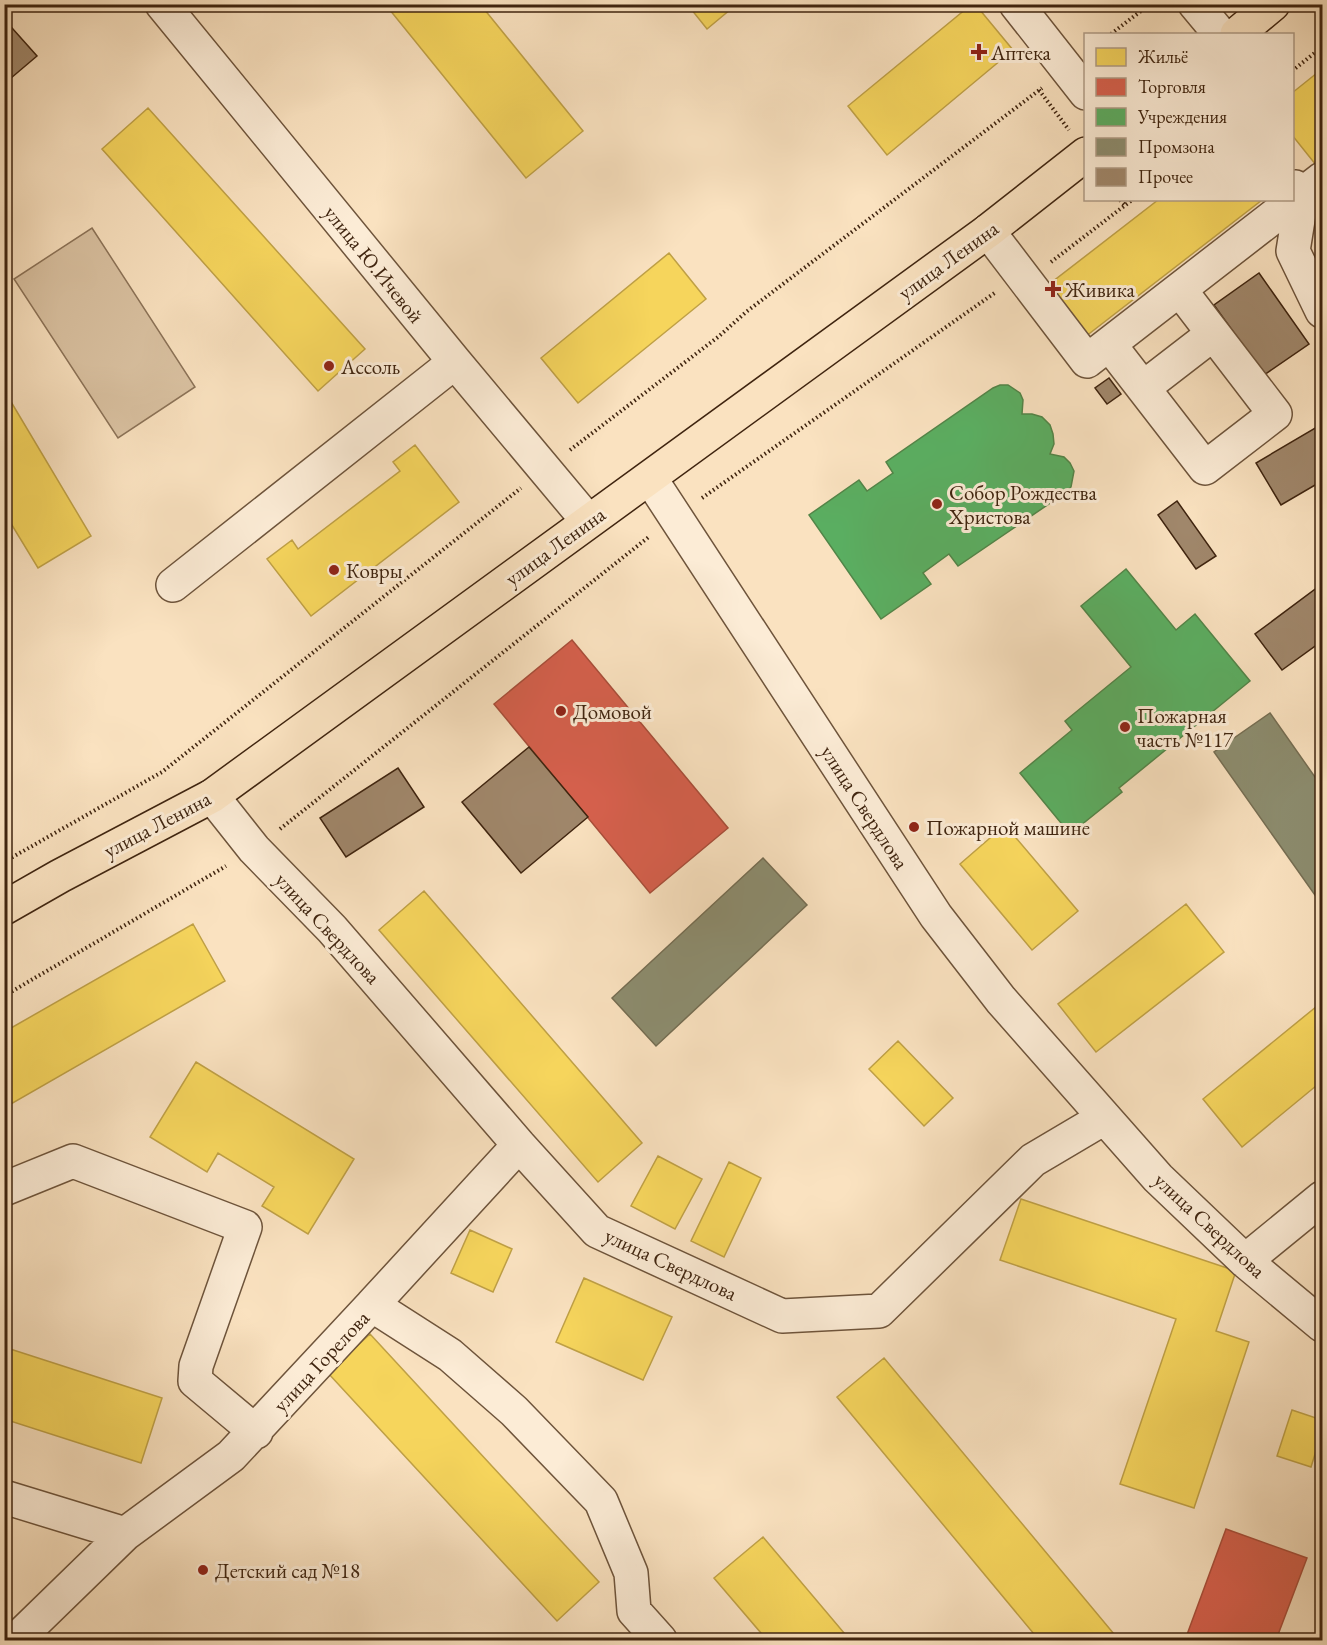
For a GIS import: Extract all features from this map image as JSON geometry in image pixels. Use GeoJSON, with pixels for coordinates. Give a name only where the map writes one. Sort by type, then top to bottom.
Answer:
{"type":"FeatureCollection","features":[{"type":"Feature","properties":{"kind":"main road"},"geometry":{"type":"LineString","coordinates":[[1238,33],[1273,4]]}},
{"type":"Feature","properties":{"kind":"main road","name":"улица Ленина"},"geometry":{"type":"LineString","coordinates":[[4,908],[212,796],[987,231],[1079,144]]}},
{"type":"Feature","properties":{"kind":"street","name":"улица Ю.Ичевой"},"geometry":{"type":"LineString","coordinates":[[162,4],[588,521]]}},
{"type":"Feature","properties":{"kind":"street"},"geometry":{"type":"LineString","coordinates":[[1016,4],[1084,90]]}},
{"type":"Feature","properties":{"kind":"street"},"geometry":{"type":"LineString","coordinates":[[1195,4],[1219,33]]}},
{"type":"Feature","properties":{"kind":"street"},"geometry":{"type":"LineString","coordinates":[[1294,196],[1306,186]]}},
{"type":"Feature","properties":{"kind":"street"},"geometry":{"type":"LineString","coordinates":[[1306,186],[1293,251],[1323,311]]}},
{"type":"Feature","properties":{"kind":"street"},"geometry":{"type":"LineString","coordinates":[[987,231],[1087,361],[1180,290],[1288,201]]}},
{"type":"Feature","properties":{"kind":"street"},"geometry":{"type":"LineString","coordinates":[[1109,344],[1204,468],[1266,421],[1275,414],[1180,290]]}},
{"type":"Feature","properties":{"kind":"street"},"geometry":{"type":"LineString","coordinates":[[1143,388],[1214,334]]}},
{"type":"Feature","properties":{"kind":"street"},"geometry":{"type":"LineString","coordinates":[[173,585],[455,362]]}},
{"type":"Feature","properties":{"kind":"street","name":"улица Свердлова"},"geometry":{"type":"LineString","coordinates":[[650,478],[936,916],[1001,1000],[1158,1178],[1245,1261],[1323,1325]]}},
{"type":"Feature","properties":{"kind":"street","name":"улица Свердлова"},"geometry":{"type":"LineString","coordinates":[[212,796],[254,849],[332,929],[519,1145],[597,1231],[782,1316],[879,1311],[1032,1160],[1104,1118]]}},
{"type":"Feature","properties":{"kind":"street"},"geometry":{"type":"LineString","coordinates":[[372,1305],[519,1145]]}},
{"type":"Feature","properties":{"kind":"street"},"geometry":{"type":"LineString","coordinates":[[4,1189],[73,1161],[245,1227],[196,1366],[195,1381],[256,1431]]}},
{"type":"Feature","properties":{"kind":"street"},"geometry":{"type":"LineString","coordinates":[[1245,1261],[1323,1198]]}},
{"type":"Feature","properties":{"kind":"street","name":"улица Горелова"},"geometry":{"type":"LineString","coordinates":[[16,1641],[126,1534],[231,1456],[372,1305],[450,1355],[514,1411],[601,1501],[631,1573],[634,1611],[660,1641]]}},
{"type":"Feature","properties":{"kind":"street"},"geometry":{"type":"LineString","coordinates":[[4,1497],[126,1534]]}},
{"type":"Feature","properties":{"kind":"path"},"geometry":{"type":"LineString","coordinates":[[1112,33],[1150,4]]}},
{"type":"Feature","properties":{"kind":"path"},"geometry":{"type":"LineString","coordinates":[[1294,70],[1323,47]]}},
{"type":"Feature","properties":{"kind":"path"},"geometry":{"type":"LineString","coordinates":[[1039,90],[1079,144]]}},
{"type":"Feature","properties":{"kind":"path"},"geometry":{"type":"LineString","coordinates":[[1121,201],[1125,205]]}},
{"type":"Feature","properties":{"kind":"path"},"geometry":{"type":"LineString","coordinates":[[4,996],[254,849],[676,516],[1007,284],[1026,281],[1131,201]]}},
{"type":"Feature","properties":{"kind":"shaded area"},"geometry":{"type":"Polygon","coordinates":[[[92,228],[195,387],[118,438],[14,279],[92,228]]]}},
{"type":"Feature","properties":{"kind":"building: Жильё"},"geometry":{"type":"Polygon","coordinates":[[[385,4],[480,4],[583,131],[526,178],[385,4]]]}},
{"type":"Feature","properties":{"kind":"building: Жильё"},"geometry":{"type":"Polygon","coordinates":[[[687,4],[737,4],[707,29],[687,4]]]}},
{"type":"Feature","properties":{"kind":"building: Жильё"},"geometry":{"type":"Polygon","coordinates":[[[972,4],[975,4],[1013,50],[887,155],[848,106],[972,4]]]}},
{"type":"Feature","properties":{"kind":"building: Жильё"},"geometry":{"type":"Polygon","coordinates":[[[1322,69],[1322,167],[1320,170],[1294,138],[1294,91],[1322,69]]]}},
{"type":"Feature","properties":{"kind":"building: Жильё"},"geometry":{"type":"Polygon","coordinates":[[[148,108],[365,349],[318,391],[102,149],[148,108]]]}},
{"type":"Feature","properties":{"kind":"building: Жильё"},"geometry":{"type":"Polygon","coordinates":[[[1157,201],[1261,201],[1081,340],[1043,289],[1157,201]]]}},
{"type":"Feature","properties":{"kind":"building: Жильё"},"geometry":{"type":"Polygon","coordinates":[[[669,253],[706,299],[578,403],[541,358],[669,253]]]}},
{"type":"Feature","properties":{"kind":"building: Жильё"},"geometry":{"type":"Polygon","coordinates":[[[4,390],[91,536],[38,568],[4,512],[4,390]]]}},
{"type":"Feature","properties":{"kind":"building: Жильё"},"geometry":{"type":"Polygon","coordinates":[[[415,445],[459,502],[311,616],[267,559],[292,540],[298,549],[400,471],[393,462],[415,445]]]}},
{"type":"Feature","properties":{"kind":"building: Жильё"},"geometry":{"type":"Polygon","coordinates":[[[1005,825],[1078,911],[1032,950],[960,864],[1005,825]]]}},
{"type":"Feature","properties":{"kind":"building: Жильё"},"geometry":{"type":"Polygon","coordinates":[[[424,891],[642,1143],[598,1182],[379,930],[424,891]]]}},
{"type":"Feature","properties":{"kind":"building: Жильё"},"geometry":{"type":"Polygon","coordinates":[[[1186,904],[1224,952],[1096,1052],[1058,1004],[1186,904]]]}},
{"type":"Feature","properties":{"kind":"building: Жильё"},"geometry":{"type":"Polygon","coordinates":[[[193,924],[225,981],[4,1108],[4,1032],[193,924]]]}},
{"type":"Feature","properties":{"kind":"building: Жильё"},"geometry":{"type":"Polygon","coordinates":[[[1322,1002],[1322,1081],[1242,1147],[1203,1099],[1322,1002]]]}},
{"type":"Feature","properties":{"kind":"building: Жильё"},"geometry":{"type":"Polygon","coordinates":[[[898,1041],[953,1098],[924,1126],[869,1069],[898,1041]]]}},
{"type":"Feature","properties":{"kind":"building: Жильё"},"geometry":{"type":"Polygon","coordinates":[[[196,1062],[354,1159],[308,1234],[262,1206],[274,1187],[218,1153],[207,1172],[150,1137],[196,1062]]]}},
{"type":"Feature","properties":{"kind":"building: Жильё"},"geometry":{"type":"Polygon","coordinates":[[[658,1156],[702,1179],[675,1229],[631,1206],[658,1156]]]}},
{"type":"Feature","properties":{"kind":"building: Жильё"},"geometry":{"type":"Polygon","coordinates":[[[729,1162],[761,1178],[724,1257],[691,1241],[729,1162]]]}},
{"type":"Feature","properties":{"kind":"building: Жильё"},"geometry":{"type":"Polygon","coordinates":[[[1021,1199],[1236,1271],[1216,1331],[1249,1342],[1194,1508],[1120,1484],[1176,1319],[1000,1260],[1021,1199]]]}},
{"type":"Feature","properties":{"kind":"building: Жильё"},"geometry":{"type":"Polygon","coordinates":[[[470,1230],[512,1249],[493,1292],[451,1273],[470,1230]]]}},
{"type":"Feature","properties":{"kind":"building: Жильё"},"geometry":{"type":"Polygon","coordinates":[[[584,1278],[672,1317],[643,1380],[556,1342],[584,1278]]]}},
{"type":"Feature","properties":{"kind":"building: Жильё"},"geometry":{"type":"Polygon","coordinates":[[[370,1334],[599,1582],[557,1621],[328,1373],[370,1334]]]}},
{"type":"Feature","properties":{"kind":"building: Жильё"},"geometry":{"type":"Polygon","coordinates":[[[4,1347],[162,1398],[141,1463],[4,1419],[4,1347]]]}},
{"type":"Feature","properties":{"kind":"building: Жильё"},"geometry":{"type":"Polygon","coordinates":[[[884,1358],[1119,1640],[1039,1640],[837,1397],[884,1358]]]}},
{"type":"Feature","properties":{"kind":"building: Жильё"},"geometry":{"type":"Polygon","coordinates":[[[1292,1410],[1322,1420],[1322,1432],[1311,1467],[1277,1456],[1292,1410]]]}},
{"type":"Feature","properties":{"kind":"building: Жильё"},"geometry":{"type":"Polygon","coordinates":[[[763,1537],[850,1640],[767,1640],[714,1578],[763,1537]]]}},
{"type":"Feature","properties":{"kind":"building: Торговля"},"geometry":{"type":"Polygon","coordinates":[[[572,640],[728,828],[650,893],[494,704],[572,640]]]}},
{"type":"Feature","properties":{"kind":"building: Торговля"},"geometry":{"type":"Polygon","coordinates":[[[1226,1529],[1307,1558],[1276,1640],[1185,1640],[1226,1529]]]}},
{"type":"Feature","properties":{"kind":"building: Учреждения","name":"Собор Рождества Христова"},"geometry":{"type":"Polygon","coordinates":[[[1000,385],[1008,385],[1020,393],[1023,400],[1022,414],[1042,417],[1050,425],[1054,444],[1050,454],[1064,457],[1070,463],[1074,471],[1071,487],[958,566],[949,554],[923,573],[931,584],[881,619],[809,515],[859,480],[867,491],[893,473],[886,462],[1000,385]]]}},
{"type":"Feature","properties":{"kind":"building: Учреждения"},"geometry":{"type":"Polygon","coordinates":[[[1126,569],[1176,630],[1195,614],[1250,681],[1119,788],[1122,792],[1070,834],[1020,773],[1072,730],[1065,721],[1131,667],[1081,606],[1126,569]]]}},
{"type":"Feature","properties":{"kind":"building: Промзона"},"geometry":{"type":"Polygon","coordinates":[[[1270,713],[1322,787],[1322,894],[1317,898],[1214,752],[1270,713]]]}},
{"type":"Feature","properties":{"kind":"building: Промзона"},"geometry":{"type":"Polygon","coordinates":[[[763,858],[807,905],[656,1046],[612,998],[763,858]]]}},
{"type":"Feature","properties":{"kind":"building: Прочее"},"geometry":{"type":"Polygon","coordinates":[[[4,19],[37,56],[4,84],[4,19]]]}},
{"type":"Feature","properties":{"kind":"building: Прочее"},"geometry":{"type":"Polygon","coordinates":[[[1259,273],[1309,344],[1264,375],[1214,305],[1259,273]]]}},
{"type":"Feature","properties":{"kind":"building: Прочее"},"geometry":{"type":"Polygon","coordinates":[[[1109,378],[1121,394],[1107,404],[1095,388],[1109,378]]]}},
{"type":"Feature","properties":{"kind":"building: Прочее"},"geometry":{"type":"Polygon","coordinates":[[[1322,424],[1322,481],[1281,505],[1256,463],[1322,424]]]}},
{"type":"Feature","properties":{"kind":"building: Прочее"},"geometry":{"type":"Polygon","coordinates":[[[1177,501],[1216,556],[1196,569],[1158,515],[1177,501]]]}},
{"type":"Feature","properties":{"kind":"building: Прочее"},"geometry":{"type":"Polygon","coordinates":[[[1322,584],[1322,641],[1282,670],[1255,634],[1322,584]]]}},
{"type":"Feature","properties":{"kind":"building: Прочее"},"geometry":{"type":"Polygon","coordinates":[[[529,747],[588,817],[521,873],[462,802],[529,747]]]}},
{"type":"Feature","properties":{"kind":"building: Прочее"},"geometry":{"type":"Polygon","coordinates":[[[398,768],[424,807],[346,857],[320,818],[398,768]]]}},
{"type":"Feature","properties":{"kind":"place","name":"Аптека"},"geometry":{"type":"Point","coordinates":[979,52]}},
{"type":"Feature","properties":{"kind":"place","name":"Живика"},"geometry":{"type":"Point","coordinates":[1053,289]}},
{"type":"Feature","properties":{"kind":"place","name":"Ассоль"},"geometry":{"type":"Point","coordinates":[329,366]}},
{"type":"Feature","properties":{"kind":"place","name":"Собор Рождества Христова"},"geometry":{"type":"Point","coordinates":[937,504]}},
{"type":"Feature","properties":{"kind":"place","name":"Ковры"},"geometry":{"type":"Point","coordinates":[334,570]}},
{"type":"Feature","properties":{"kind":"place","name":"Домовой"},"geometry":{"type":"Point","coordinates":[561,711]}},
{"type":"Feature","properties":{"kind":"place","name":"Пожарная часть №117"},"geometry":{"type":"Point","coordinates":[1125,727]}},
{"type":"Feature","properties":{"kind":"place","name":"Пожарной машине"},"geometry":{"type":"Point","coordinates":[914,827]}},
{"type":"Feature","properties":{"kind":"place","name":"Детский сад №18"},"geometry":{"type":"Point","coordinates":[203,1570]}}]}
